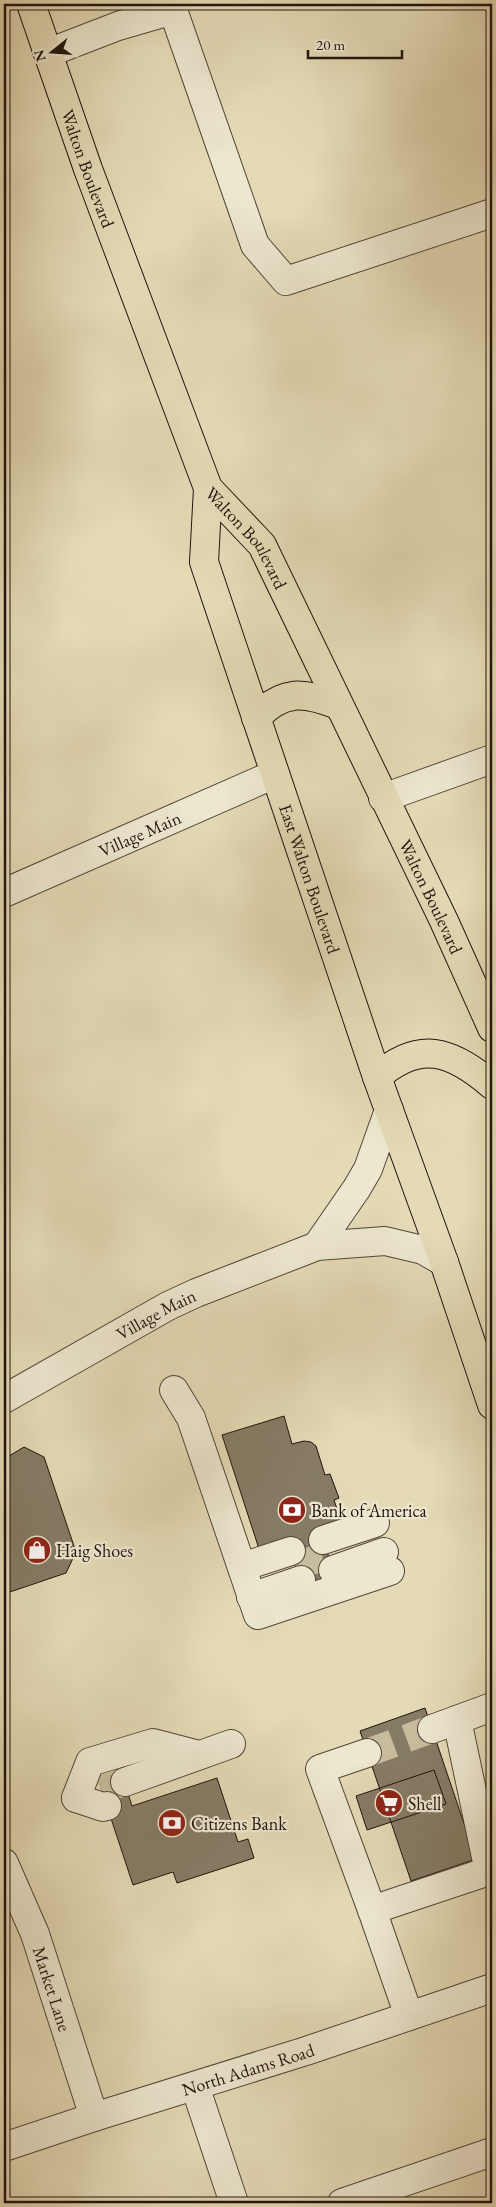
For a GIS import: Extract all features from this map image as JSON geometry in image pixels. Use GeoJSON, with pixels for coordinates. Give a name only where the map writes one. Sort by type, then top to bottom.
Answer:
{"type":"FeatureCollection","features":[{"type":"Feature","properties":{"kind":"main road","name":"Walton Boulevard"},"geometry":{"type":"LineString","coordinates":[[32,4],[95,187],[208,488],[262,545],[492,1024]]}},
{"type":"Feature","properties":{"kind":"main road","name":"East Walton Boulevard"},"geometry":{"type":"LineString","coordinates":[[208,488],[204,562],[377,1077],[444,1262]]}},
{"type":"Feature","properties":{"kind":"main road"},"geometry":{"type":"LineString","coordinates":[[256,718],[266,708],[287,696],[302,694],[316,696],[338,705]]}},
{"type":"Feature","properties":{"kind":"main road"},"geometry":{"type":"LineString","coordinates":[[377,1077],[400,1059],[413,1054],[427,1053],[440,1054],[456,1060],[474,1069],[492,1085]]}},
{"type":"Feature","properties":{"kind":"main road"},"geometry":{"type":"LineString","coordinates":[[444,1262],[492,1405]]}},
{"type":"Feature","properties":{"kind":"street"},"geometry":{"type":"LineString","coordinates":[[48,52],[174,7],[255,245],[286,281],[492,213]]}},
{"type":"Feature","properties":{"kind":"street"},"geometry":{"type":"LineString","coordinates":[[383,798],[492,759]]}},
{"type":"Feature","properties":{"kind":"street","name":"Village Main"},"geometry":{"type":"LineString","coordinates":[[4,893],[275,774]]}},
{"type":"Feature","properties":{"kind":"street"},"geometry":{"type":"LineString","coordinates":[[317,1246],[358,1188],[368,1169],[389,1110]]}},
{"type":"Feature","properties":{"kind":"street","name":"Village Main"},"geometry":{"type":"LineString","coordinates":[[4,1399],[168,1306],[212,1286],[317,1246],[385,1241],[423,1250],[444,1262]]}},
{"type":"Feature","properties":{"kind":"street"},"geometry":{"type":"LineString","coordinates":[[174,1390],[191,1418],[258,1615],[382,1546],[328,1555]]}},
{"type":"Feature","properties":{"kind":"street"},"geometry":{"type":"LineString","coordinates":[[247,1582],[296,1566]]}},
{"type":"Feature","properties":{"kind":"street"},"geometry":{"type":"LineString","coordinates":[[372,1910],[491,1872],[445,1724],[492,1707]]}},
{"type":"Feature","properties":{"kind":"street"},"geometry":{"type":"LineString","coordinates":[[199,1755],[153,1742],[90,1762],[76,1798],[115,1794],[199,1755],[231,1744]]}},
{"type":"Feature","properties":{"kind":"street"},"geometry":{"type":"LineString","coordinates":[[367,1753],[320,1769],[409,2016]]}},
{"type":"Feature","properties":{"kind":"street","name":"Market Lane"},"geometry":{"type":"LineString","coordinates":[[4,1863],[35,1934],[94,2117]]}},
{"type":"Feature","properties":{"kind":"street","name":"North Adams Road"},"geometry":{"type":"LineString","coordinates":[[4,2147],[306,2051],[492,1988]]}},
{"type":"Feature","properties":{"kind":"street"},"geometry":{"type":"LineString","coordinates":[[194,2086],[234,2203]]}},
{"type":"Feature","properties":{"kind":"street"},"geometry":{"type":"LineString","coordinates":[[342,2203],[492,2152]]}},
{"type":"Feature","properties":{"kind":"building","name":"Bank of America"},"geometry":{"type":"Polygon","coordinates":[[[284,1416],[292,1444],[304,1441],[311,1442],[316,1446],[325,1475],[330,1474],[339,1498],[334,1500],[341,1521],[321,1531],[338,1588],[307,1598],[288,1542],[261,1555],[222,1435],[284,1416]]]}},
{"type":"Feature","properties":{"kind":"building"},"geometry":{"type":"Polygon","coordinates":[[[24,1447],[44,1457],[76,1552],[66,1573],[4,1594],[4,1459],[24,1447]]]}},
{"type":"Feature","properties":{"kind":"building"},"geometry":{"type":"Polygon","coordinates":[[[425,1708],[476,1859],[411,1881],[360,1731],[425,1708]]]}},
{"type":"Feature","properties":{"kind":"building"},"geometry":{"type":"Polygon","coordinates":[[[434,1770],[446,1804],[367,1830],[356,1796],[434,1770]]]}},
{"type":"Feature","properties":{"kind":"building","name":"Citizens Bank"},"geometry":{"type":"Polygon","coordinates":[[[121,1771],[132,1806],[217,1778],[238,1842],[248,1839],[254,1858],[177,1883],[173,1872],[133,1885],[98,1779],[121,1771]]]}},
{"type":"Feature","properties":{"kind":"tunnel"},"geometry":{"type":"LineString","coordinates":[[296,1566],[328,1555]]}},
{"type":"Feature","properties":{"kind":"tunnel"},"geometry":{"type":"LineString","coordinates":[[367,1753],[432,1729]]}},
{"type":"Feature","properties":{"kind":"tunnel"},"geometry":{"type":"LineString","coordinates":[[101,1790],[125,1782]]}},
{"type":"Feature","properties":{"kind":"place","name":"Bank of America"},"geometry":{"type":"Point","coordinates":[292,1510]}},
{"type":"Feature","properties":{"kind":"place","name":"Haig Shoes"},"geometry":{"type":"Point","coordinates":[37,1550]}},
{"type":"Feature","properties":{"kind":"place","name":"Shell"},"geometry":{"type":"Point","coordinates":[389,1803]}},
{"type":"Feature","properties":{"kind":"place","name":"Citizens Bank"},"geometry":{"type":"Point","coordinates":[172,1823]}}]}
